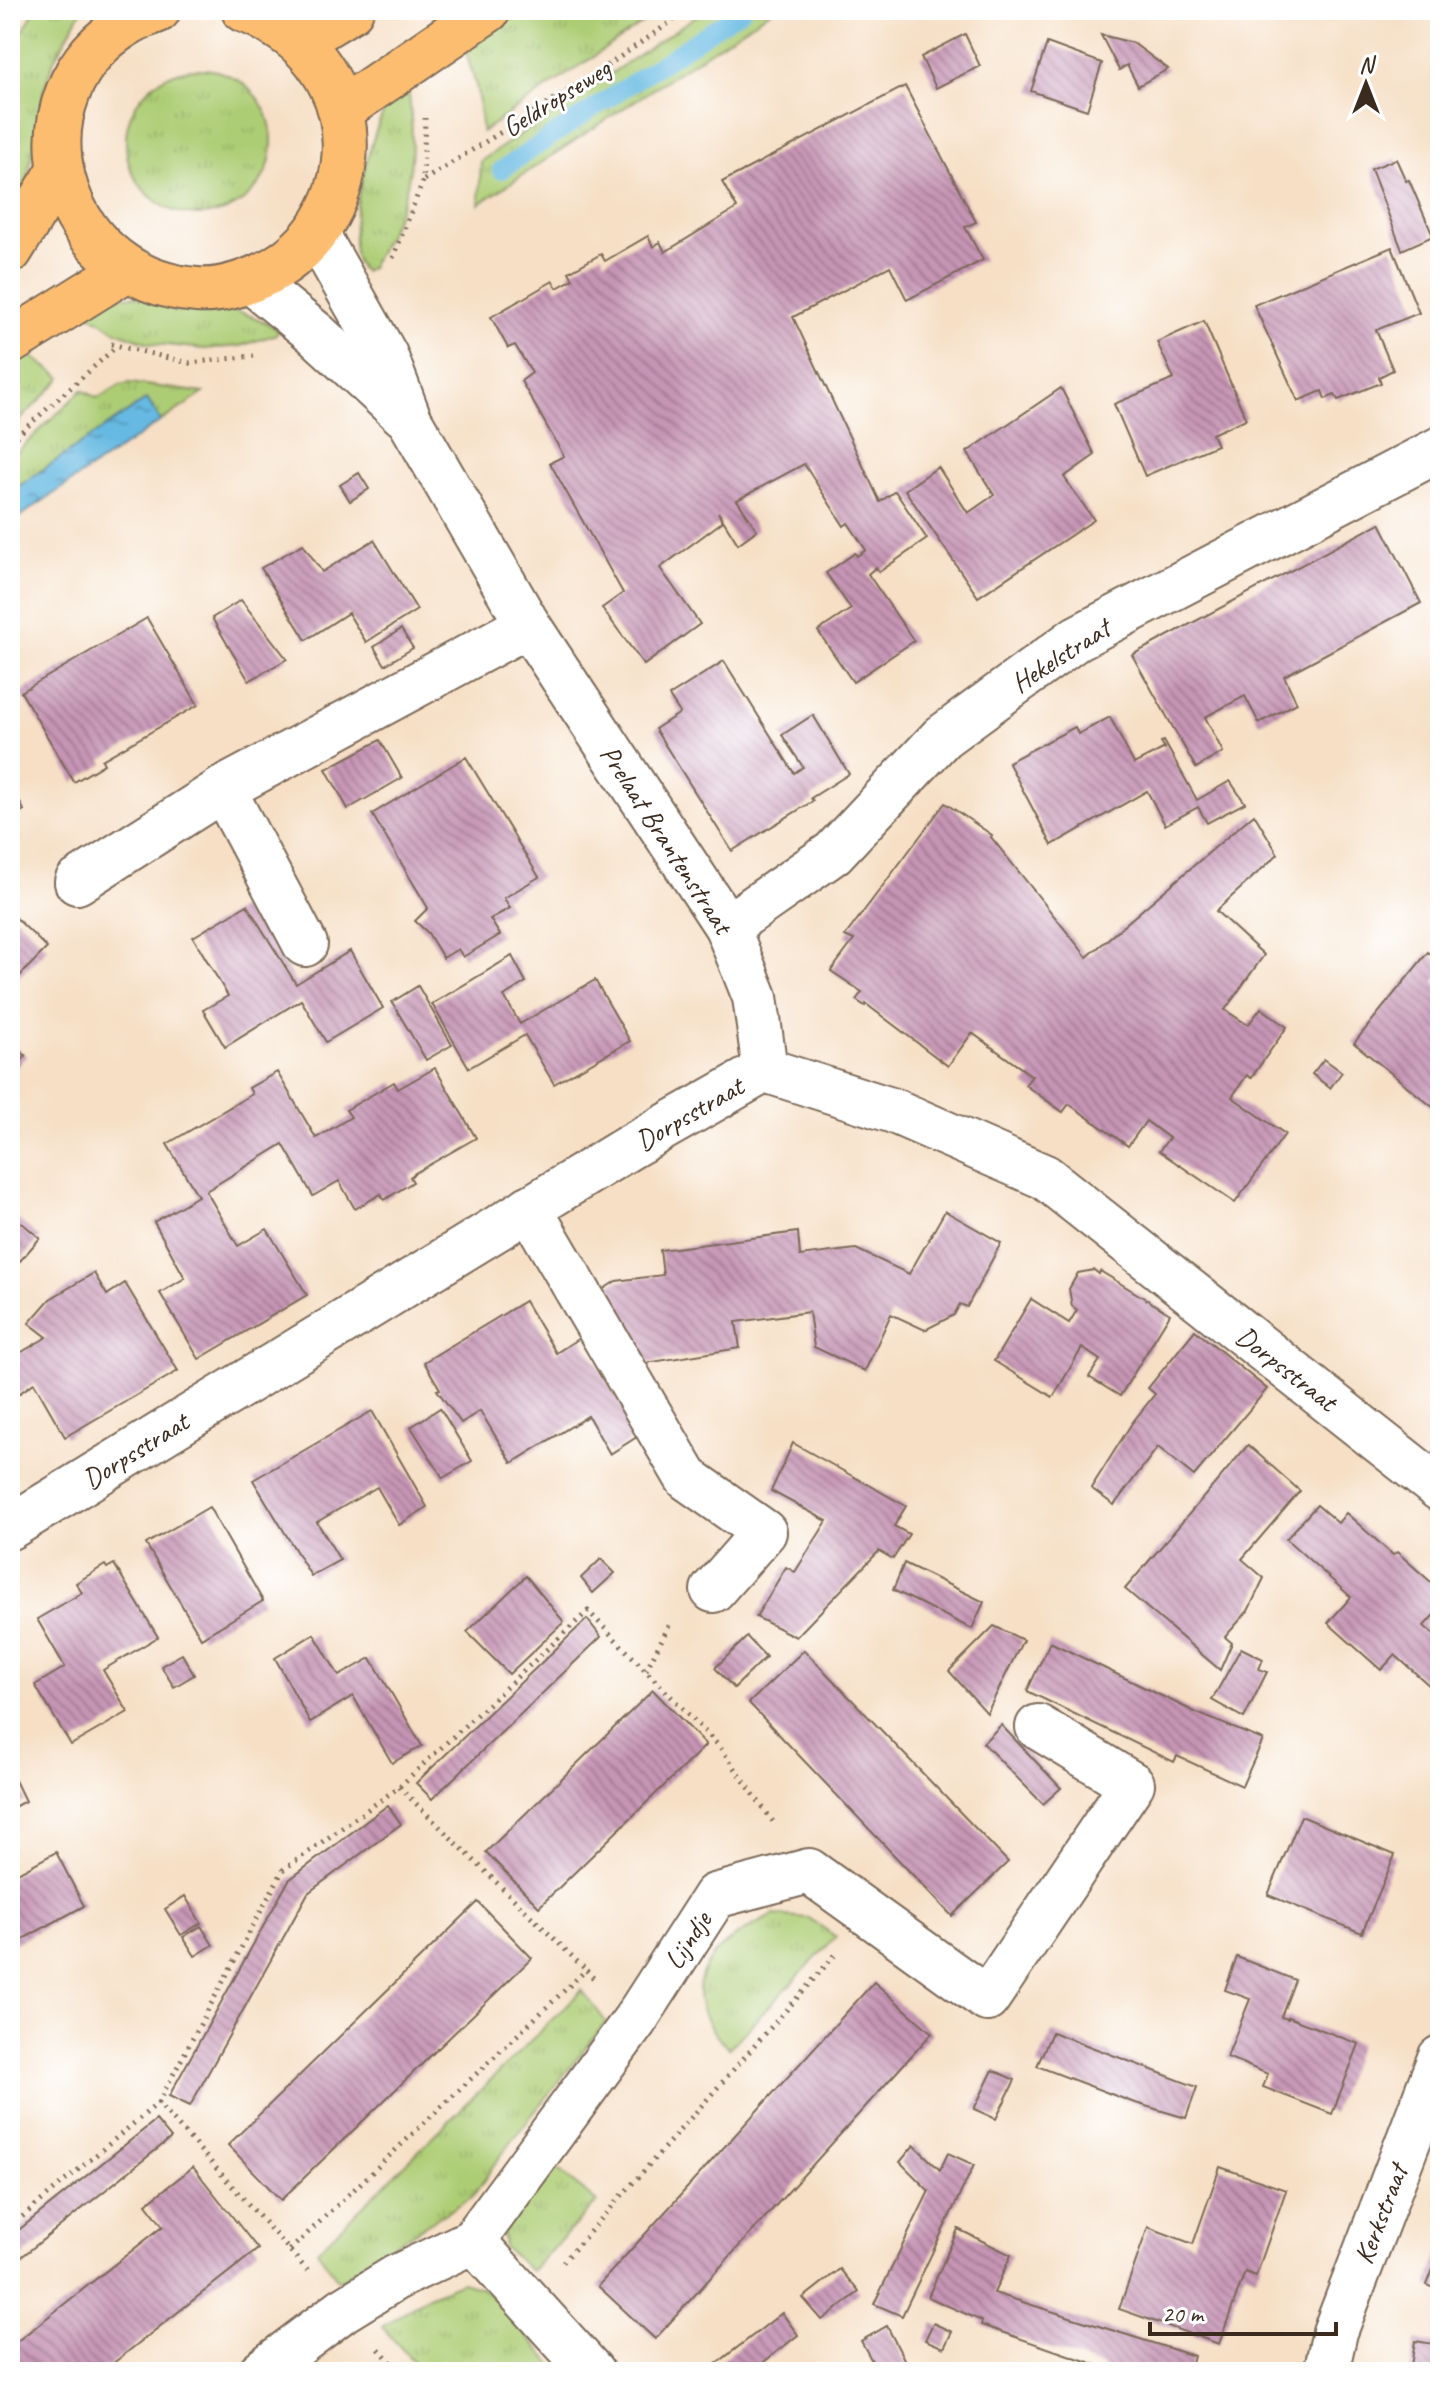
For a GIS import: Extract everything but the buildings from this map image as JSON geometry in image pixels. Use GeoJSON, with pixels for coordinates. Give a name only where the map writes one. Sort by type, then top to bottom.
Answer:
{"type":"FeatureCollection","features":[{"type":"Feature","properties":{"kind":"main road"},"geometry":{"type":"LineString","coordinates":[[139,14],[102,43],[82,67],[68,95],[59,132],[60,170],[71,203],[88,233],[108,255],[127,269],[164,284],[198,290],[225,288],[251,281],[287,262],[316,233],[337,196],[346,154],[341,110],[321,65],[300,41],[258,13],[244,10]]}},
{"type":"Feature","properties":{"kind":"main road"},"geometry":{"type":"LineString","coordinates":[[300,41],[351,10]]}},
{"type":"Feature","properties":{"kind":"main road"},"geometry":{"type":"LineString","coordinates":[[341,110],[488,10]]}},
{"type":"Feature","properties":{"kind":"main road"},"geometry":{"type":"LineString","coordinates":[[10,251],[60,170]]}},
{"type":"Feature","properties":{"kind":"main road"},"geometry":{"type":"LineString","coordinates":[[10,342],[127,269]]}},
{"type":"Feature","properties":{"kind":"street","name":"Prelaat Brantenstraat"},"geometry":{"type":"LineString","coordinates":[[316,233],[385,355],[409,419],[528,625],[727,927],[755,997],[765,1070]]}},
{"type":"Feature","properties":{"kind":"street","name":"Prelaat Brantenstraat"},"geometry":{"type":"LineString","coordinates":[[251,281],[315,333],[409,419]]}},
{"type":"Feature","properties":{"kind":"street","name":"Hekelstraat"},"geometry":{"type":"LineString","coordinates":[[727,927],[833,853],[942,737],[1077,638],[1440,449]]}},
{"type":"Feature","properties":{"kind":"street"},"geometry":{"type":"LineString","coordinates":[[77,882],[223,789],[528,625]]}},
{"type":"Feature","properties":{"kind":"street"},"geometry":{"type":"LineString","coordinates":[[223,789],[305,944]]}},
{"type":"Feature","properties":{"kind":"street","name":"Dorpsstraat"},"geometry":{"type":"LineString","coordinates":[[10,1527],[529,1208],[765,1070],[894,1111],[1045,1177],[1440,1489]]}},
{"type":"Feature","properties":{"kind":"street"},"geometry":{"type":"LineString","coordinates":[[529,1208],[687,1478],[764,1532],[713,1590]]}},
{"type":"Feature","properties":{"kind":"street"},"geometry":{"type":"LineString","coordinates":[[809,1871],[987,1999],[1132,1784],[1038,1727]]}},
{"type":"Feature","properties":{"kind":"street","name":"Lijndje"},"geometry":{"type":"LineString","coordinates":[[261,2372],[343,2310],[395,2278],[473,2241],[635,2020],[715,1896],[809,1871]]}},
{"type":"Feature","properties":{"kind":"street","name":"Kerkstraat"},"geometry":{"type":"LineString","coordinates":[[1326,2372],[1335,2332],[1440,2058]]}},
{"type":"Feature","properties":{"kind":"street"},"geometry":{"type":"LineString","coordinates":[[473,2241],[592,2372]]}},
{"type":"Feature","properties":{"kind":"path"},"geometry":{"type":"LineString","coordinates":[[10,26],[20,10]]}},
{"type":"Feature","properties":{"kind":"path","name":"Geldropseweg"},"geometry":{"type":"LineString","coordinates":[[423,181],[601,70],[688,10]]}},
{"type":"Feature","properties":{"kind":"path"},"geometry":{"type":"LineString","coordinates":[[10,442],[116,347]]}},
{"type":"Feature","properties":{"kind":"path"},"geometry":{"type":"LineString","coordinates":[[10,2227],[158,2103],[283,1870],[399,1787],[588,1611],[720,1747],[809,1871]]}},
{"type":"Feature","properties":{"kind":"path"},"geometry":{"type":"LineString","coordinates":[[399,1787],[635,2020]]}},
{"type":"Feature","properties":{"kind":"path"},"geometry":{"type":"LineString","coordinates":[[528,2302],[869,1916]]}},
{"type":"Feature","properties":{"kind":"path"},"geometry":{"type":"LineString","coordinates":[[290,2250],[586,1970]]}},
{"type":"Feature","properties":{"kind":"path"},"geometry":{"type":"LineString","coordinates":[[158,2103],[343,2310]]}},
{"type":"Feature","properties":{"kind":"green space"},"geometry":{"type":"Polygon","coordinates":[[[35,10],[82,10],[54,60],[44,89],[26,187],[10,214],[10,54],[35,10]]]}},
{"type":"Feature","properties":{"kind":"green space"},"geometry":{"type":"Polygon","coordinates":[[[514,10],[662,10],[482,132],[477,89],[463,42],[514,10]]]}},
{"type":"Feature","properties":{"kind":"green space"},"geometry":{"type":"Polygon","coordinates":[[[705,10],[772,10],[479,204],[481,161],[705,10]]]}},
{"type":"Feature","properties":{"kind":"green space"},"geometry":{"type":"Polygon","coordinates":[[[199,69],[227,75],[251,90],[266,114],[272,142],[266,170],[251,194],[227,209],[199,215],[171,209],[147,194],[132,170],[126,142],[132,114],[147,90],[171,75],[199,69]]]}},
{"type":"Feature","properties":{"kind":"green space"},"geometry":{"type":"Polygon","coordinates":[[[401,87],[408,88],[411,115],[408,182],[394,222],[370,267],[364,272],[357,261],[354,243],[358,198],[381,118],[401,87]]]}},
{"type":"Feature","properties":{"kind":"green space"},"geometry":{"type":"Polygon","coordinates":[[[133,296],[243,313],[277,329],[277,334],[240,346],[204,349],[149,343],[116,331],[85,311],[101,299],[133,296]]]}},
{"type":"Feature","properties":{"kind":"green space"},"geometry":{"type":"Polygon","coordinates":[[[24,351],[62,378],[10,430],[10,364],[24,351]]]}},
{"type":"Feature","properties":{"kind":"green space"},"geometry":{"type":"Polygon","coordinates":[[[130,383],[204,393],[161,421],[147,400],[10,492],[10,459],[82,390],[98,398],[120,385],[130,383]]]}},
{"type":"Feature","properties":{"kind":"green space"},"geometry":{"type":"Polygon","coordinates":[[[774,1915],[809,1918],[836,1937],[729,2048],[711,2028],[701,2005],[699,1987],[703,1971],[725,1944],[774,1915]]]}},
{"type":"Feature","properties":{"kind":"green space"},"geometry":{"type":"Polygon","coordinates":[[[582,1990],[606,2022],[510,2143],[472,2197],[339,2281],[317,2251],[582,1990]]]}},
{"type":"Feature","properties":{"kind":"green space"},"geometry":{"type":"Polygon","coordinates":[[[550,2163],[597,2202],[531,2271],[504,2247],[501,2224],[550,2163]]]}},
{"type":"Feature","properties":{"kind":"green space"},"geometry":{"type":"Polygon","coordinates":[[[462,2282],[486,2289],[559,2372],[423,2372],[382,2327],[430,2295],[462,2282]]]}},
{"type":"Feature","properties":{"kind":"water"},"geometry":{"type":"Polygon","coordinates":[[[147,399],[161,421],[10,523],[10,492],[147,399]]]}},
{"type":"Feature","properties":{"kind":"waterway"},"geometry":{"type":"LineString","coordinates":[[501,170],[742,10]]}}]}
